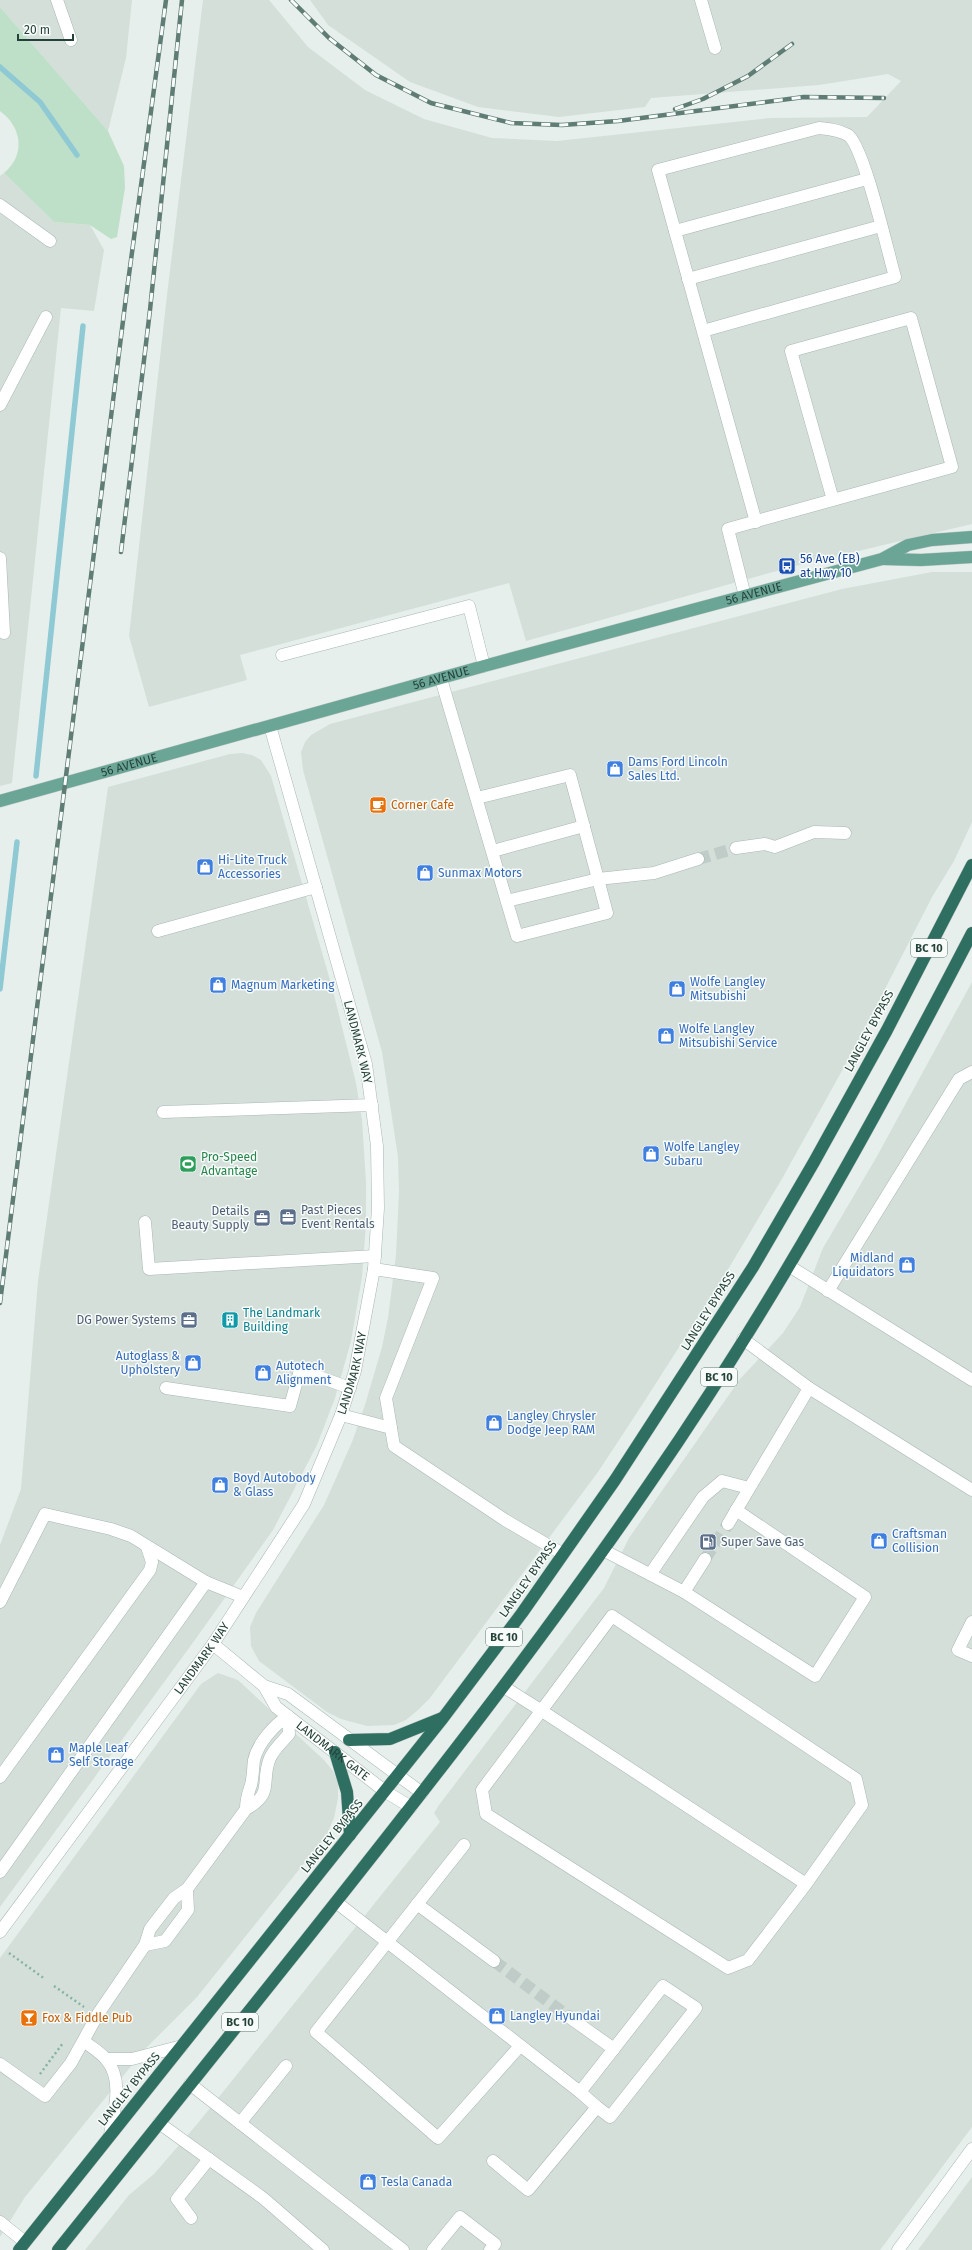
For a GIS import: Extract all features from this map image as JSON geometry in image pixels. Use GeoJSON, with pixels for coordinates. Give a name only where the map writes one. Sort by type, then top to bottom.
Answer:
{"type":"FeatureCollection","features":[{"type":"Feature","properties":{"kind":"highway","name":"LANGLEY BYPASS"},"geometry":{"type":"LineString","coordinates":[[22,2246],[386,1792],[443,1718],[563,1554],[664,1406],[753,1267],[814,1162],[886,1030],[972,865]]}},
{"type":"Feature","properties":{"kind":"highway","name":"BC 10"},"geometry":{"type":"LineString","coordinates":[[58,2250],[336,1902],[504,1687],[651,1482],[789,1266],[841,1178],[914,1046],[972,933]]}},
{"type":"Feature","properties":{"kind":"highway"},"geometry":{"type":"LineString","coordinates":[[349,1740],[390,1738],[443,1718]]}},
{"type":"Feature","properties":{"kind":"highway"},"geometry":{"type":"LineString","coordinates":[[335,1752],[347,1792],[350,1835]]}},
{"type":"Feature","properties":{"kind":"main road","name":"56 AVENUE"},"geometry":{"type":"LineString","coordinates":[[0,801],[484,666],[882,559],[908,545],[932,540],[972,537]]}},
{"type":"Feature","properties":{"kind":"main road","name":"56 AVENUE"},"geometry":{"type":"LineString","coordinates":[[882,559],[921,560],[972,556]]}},
{"type":"Feature","properties":{"kind":"street"},"geometry":{"type":"LineString","coordinates":[[57,0],[71,40]]}},
{"type":"Feature","properties":{"kind":"street"},"geometry":{"type":"LineString","coordinates":[[701,0],[715,48]]}},
{"type":"Feature","properties":{"kind":"street"},"geometry":{"type":"LineString","coordinates":[[703,331],[895,277],[861,157],[849,136],[835,129],[819,128],[658,170],[756,522]]}},
{"type":"Feature","properties":{"kind":"street"},"geometry":{"type":"LineString","coordinates":[[675,231],[867,179]]}},
{"type":"Feature","properties":{"kind":"street"},"geometry":{"type":"LineString","coordinates":[[0,205],[50,241]]}},
{"type":"Feature","properties":{"kind":"street"},"geometry":{"type":"LineString","coordinates":[[688,279],[881,226]]}},
{"type":"Feature","properties":{"kind":"street"},"geometry":{"type":"LineString","coordinates":[[0,405],[46,317]]}},
{"type":"Feature","properties":{"kind":"street"},"geometry":{"type":"LineString","coordinates":[[745,596],[728,529],[756,522],[952,467],[911,318],[791,351],[833,500]]}},
{"type":"Feature","properties":{"kind":"street"},"geometry":{"type":"LineString","coordinates":[[0,558],[4,632]]}},
{"type":"Feature","properties":{"kind":"street"},"geometry":{"type":"LineString","coordinates":[[282,655],[469,606],[484,666]]}},
{"type":"Feature","properties":{"kind":"street"},"geometry":{"type":"LineString","coordinates":[[441,679],[517,936],[607,913],[570,774],[477,798]]}},
{"type":"Feature","properties":{"kind":"street","name":"LANDMARK WAY"},"geometry":{"type":"LineString","coordinates":[[0,1932],[213,1644],[304,1504],[341,1415],[350,1388],[374,1269],[378,1208],[377,1146],[366,1064],[270,726]]}},
{"type":"Feature","properties":{"kind":"street"},"geometry":{"type":"LineString","coordinates":[[493,852],[584,826]]}},
{"type":"Feature","properties":{"kind":"street"},"geometry":{"type":"LineString","coordinates":[[736,848],[765,844],[775,847],[814,832],[845,833]]}},
{"type":"Feature","properties":{"kind":"street"},"geometry":{"type":"LineString","coordinates":[[507,901],[598,879],[654,873],[698,859]]}},
{"type":"Feature","properties":{"kind":"street"},"geometry":{"type":"LineString","coordinates":[[158,931],[316,887]]}},
{"type":"Feature","properties":{"kind":"street"},"geometry":{"type":"LineString","coordinates":[[828,1291],[959,1079],[972,1072]]}},
{"type":"Feature","properties":{"kind":"street"},"geometry":{"type":"LineString","coordinates":[[163,1112],[372,1105]]}},
{"type":"Feature","properties":{"kind":"street"},"geometry":{"type":"LineString","coordinates":[[146,1222],[149,1269],[375,1256]]}},
{"type":"Feature","properties":{"kind":"street"},"geometry":{"type":"LineString","coordinates":[[789,1266],[972,1380]]}},
{"type":"Feature","properties":{"kind":"street"},"geometry":{"type":"LineString","coordinates":[[374,1269],[433,1278],[386,1398],[394,1446],[505,1520],[563,1554]]}},
{"type":"Feature","properties":{"kind":"street"},"geometry":{"type":"LineString","coordinates":[[743,1339],[809,1388],[972,1490]]}},
{"type":"Feature","properties":{"kind":"street"},"geometry":{"type":"LineString","coordinates":[[166,1388],[290,1406],[300,1370],[350,1388]]}},
{"type":"Feature","properties":{"kind":"street"},"geometry":{"type":"LineString","coordinates":[[728,1524],[809,1388]]}},
{"type":"Feature","properties":{"kind":"street"},"geometry":{"type":"LineString","coordinates":[[341,1415],[391,1428]]}},
{"type":"Feature","properties":{"kind":"street"},"geometry":{"type":"LineString","coordinates":[[650,1573],[703,1497],[722,1481],[749,1488]]}},
{"type":"Feature","properties":{"kind":"street"},"geometry":{"type":"LineString","coordinates":[[603,1550],[650,1573],[684,1592],[815,1676],[865,1597],[736,1510]]}},
{"type":"Feature","properties":{"kind":"street"},"geometry":{"type":"LineString","coordinates":[[0,1602],[45,1514],[111,1528],[131,1536],[206,1582],[243,1597]]}},
{"type":"Feature","properties":{"kind":"street"},"geometry":{"type":"LineString","coordinates":[[0,1777],[150,1570],[152,1562],[147,1547]]}},
{"type":"Feature","properties":{"kind":"street"},"geometry":{"type":"LineString","coordinates":[[684,1592],[705,1559]]}},
{"type":"Feature","properties":{"kind":"street"},"geometry":{"type":"LineString","coordinates":[[0,1872],[206,1582]]}},
{"type":"Feature","properties":{"kind":"street"},"geometry":{"type":"LineString","coordinates":[[612,1616],[856,1779],[862,1805],[806,1884],[748,1960],[728,1968],[486,1814],[482,1790],[504,1758],[542,1711],[612,1616]]}},
{"type":"Feature","properties":{"kind":"street"},"geometry":{"type":"LineString","coordinates":[[972,1622],[958,1650],[972,1656]]}},
{"type":"Feature","properties":{"kind":"street","name":"LANDMARK GATE"},"geometry":{"type":"LineString","coordinates":[[213,1644],[264,1686],[276,1707],[386,1792],[411,1807]]}},
{"type":"Feature","properties":{"kind":"street","name":"LANDMARK GATE"},"geometry":{"type":"LineString","coordinates":[[264,1686],[288,1694],[422,1793]]}},
{"type":"Feature","properties":{"kind":"street"},"geometry":{"type":"LineString","coordinates":[[504,1687],[806,1884]]}},
{"type":"Feature","properties":{"kind":"street"},"geometry":{"type":"LineString","coordinates":[[0,2064],[46,2096],[71,2063],[98,2014],[145,1945],[150,1929],[174,1898],[186,1889],[246,1809],[258,1802],[263,1794],[270,1758],[290,1734],[288,1716]]}},
{"type":"Feature","properties":{"kind":"street"},"geometry":{"type":"LineString","coordinates":[[464,1845],[316,2032],[438,2138],[520,2046]]}},
{"type":"Feature","properties":{"kind":"street"},"geometry":{"type":"LineString","coordinates":[[145,1945],[164,1941],[188,1910],[186,1889]]}},
{"type":"Feature","properties":{"kind":"street"},"geometry":{"type":"LineString","coordinates":[[336,1902],[610,2117],[696,2008],[663,1986],[580,2092]]}},
{"type":"Feature","properties":{"kind":"street"},"geometry":{"type":"LineString","coordinates":[[417,1904],[494,1961]]}},
{"type":"Feature","properties":{"kind":"street"},"geometry":{"type":"LineString","coordinates":[[569,2018],[614,2049]]}},
{"type":"Feature","properties":{"kind":"street"},"geometry":{"type":"LineString","coordinates":[[84,2041],[106,2059],[116,2077],[116,2097],[110,2135]]}},
{"type":"Feature","properties":{"kind":"street"},"geometry":{"type":"LineString","coordinates":[[106,2059],[132,2059],[182,2046]]}},
{"type":"Feature","properties":{"kind":"street"},"geometry":{"type":"LineString","coordinates":[[240,2123],[286,2066]]}},
{"type":"Feature","properties":{"kind":"street"},"geometry":{"type":"LineString","coordinates":[[190,2084],[403,2250]]}},
{"type":"Feature","properties":{"kind":"street"},"geometry":{"type":"LineString","coordinates":[[494,2161],[528,2190],[597,2107]]}},
{"type":"Feature","properties":{"kind":"street"},"geometry":{"type":"LineString","coordinates":[[159,2123],[262,2198],[323,2250]]}},
{"type":"Feature","properties":{"kind":"street"},"geometry":{"type":"LineString","coordinates":[[898,2250],[972,2148]]}},
{"type":"Feature","properties":{"kind":"street"},"geometry":{"type":"LineString","coordinates":[[191,2218],[177,2199],[209,2159]]}},
{"type":"Feature","properties":{"kind":"street"},"geometry":{"type":"LineString","coordinates":[[433,2250],[460,2217],[495,2244],[490,2250]]}},
{"type":"Feature","properties":{"kind":"street"},"geometry":{"type":"LineString","coordinates":[[0,2222],[22,2246]]}},
{"type":"Feature","properties":{"kind":"path"},"geometry":{"type":"LineString","coordinates":[[9,1952],[45,1979]]}},
{"type":"Feature","properties":{"kind":"path"},"geometry":{"type":"LineString","coordinates":[[54,1986],[83,2006],[85,2011]]}},
{"type":"Feature","properties":{"kind":"path"},"geometry":{"type":"LineString","coordinates":[[37,2078],[68,2037]]}},
{"type":"Feature","properties":{"kind":"shaded area"},"geometry":{"type":"Polygon","coordinates":[[[0,0],[132,0],[126,58],[108,131],[0,7],[0,0]]]}},
{"type":"Feature","properties":{"kind":"shaded area"},"geometry":{"type":"Polygon","coordinates":[[[203,0],[269,0],[308,47],[365,90],[424,119],[492,138],[557,141],[770,118],[867,117],[901,81],[888,74],[819,85],[651,98],[645,107],[559,117],[478,107],[410,82],[328,25],[310,0],[972,0],[972,524],[791,567],[526,641],[509,583],[240,655],[247,680],[149,707],[129,636],[167,295],[203,0]]]}},
{"type":"Feature","properties":{"kind":"shaded area"},"geometry":{"type":"Polygon","coordinates":[[[4,173],[54,222],[90,225],[104,250],[94,311],[61,308],[12,783],[0,786],[0,176],[4,173]]]}},
{"type":"Feature","properties":{"kind":"shaded area"},"geometry":{"type":"Polygon","coordinates":[[[932,572],[972,572],[972,822],[954,861],[932,897],[859,1040],[783,1177],[717,1288],[598,1472],[430,1698],[418,1710],[406,1720],[394,1725],[367,1726],[341,1719],[327,1712],[259,1661],[251,1646],[250,1627],[256,1613],[324,1505],[352,1442],[365,1405],[382,1347],[388,1318],[396,1255],[399,1192],[398,1157],[382,1052],[303,770],[301,752],[305,742],[311,735],[330,724],[842,589],[932,572]]]}},
{"type":"Feature","properties":{"kind":"shaded area"},"geometry":{"type":"Polygon","coordinates":[[[242,753],[252,755],[261,760],[271,776],[332,987],[356,1083],[362,1120],[366,1182],[366,1224],[362,1277],[351,1341],[335,1398],[317,1445],[273,1530],[197,1637],[0,1907],[0,1545],[21,1489],[38,1281],[108,787],[230,754],[242,753]]]}},
{"type":"Feature","properties":{"kind":"shaded area"},"geometry":{"type":"Polygon","coordinates":[[[972,982],[972,2127],[880,2250],[85,2250],[129,2195],[154,2174],[198,2123],[440,1822],[434,1813],[439,1805],[604,1588],[629,1538],[740,1379],[783,1333],[800,1307],[823,1248],[876,1158],[972,982]]]}},
{"type":"Feature","properties":{"kind":"shaded area"},"geometry":{"type":"Polygon","coordinates":[[[218,1673],[238,1680],[324,1760],[333,1771],[338,1783],[338,1798],[334,1818],[326,1836],[197,1997],[145,2049],[25,2197],[0,2237],[0,1958],[201,1684],[218,1673]]]}},
{"type":"Feature","properties":{"kind":"shaded area"},"geometry":{"type":"Polygon","coordinates":[[[972,2177],[972,2250],[918,2250],[972,2177]]]}},
{"type":"Feature","properties":{"kind":"green space"},"geometry":{"type":"Polygon","coordinates":[[[0,7],[108,131],[124,166],[125,188],[117,237],[111,239],[90,225],[54,222],[4,173],[16,158],[18,141],[17,133],[13,125],[0,111],[0,7]]]}},
{"type":"Feature","properties":{"kind":"waterway"},"geometry":{"type":"LineString","coordinates":[[0,67],[40,102],[77,155]]}},
{"type":"Feature","properties":{"kind":"waterway"},"geometry":{"type":"LineString","coordinates":[[36,776],[83,326]]}},
{"type":"Feature","properties":{"kind":"waterway"},"geometry":{"type":"LineString","coordinates":[[0,989],[17,842]]}},
{"type":"Feature","properties":{"kind":"tunnel"},"geometry":{"type":"LineString","coordinates":[[698,859],[736,848]]}},
{"type":"Feature","properties":{"kind":"tunnel"},"geometry":{"type":"LineString","coordinates":[[705,1559],[728,1524]]}},
{"type":"Feature","properties":{"kind":"tunnel"},"geometry":{"type":"LineString","coordinates":[[494,1961],[569,2017]]}},
{"type":"Feature","properties":{"kind":"railway"},"geometry":{"type":"LineString","coordinates":[[0,1303],[126,297],[166,0]]}},
{"type":"Feature","properties":{"kind":"railway"},"geometry":{"type":"LineString","coordinates":[[121,552],[150,310],[182,0]]}},
{"type":"Feature","properties":{"kind":"railway"},"geometry":{"type":"LineString","coordinates":[[291,0],[329,38],[376,75],[431,103],[511,123],[562,125],[618,121],[804,97],[884,98]]}},
{"type":"Feature","properties":{"kind":"railway"},"geometry":{"type":"LineString","coordinates":[[675,109],[703,99],[748,76],[792,44]]}},
{"type":"Feature","properties":{"kind":"place","name":"56 Ave (EB) at Hwy 10"},"geometry":{"type":"Point","coordinates":[787,566]}},
{"type":"Feature","properties":{"kind":"place","name":"Dams Ford Lincoln Sales Ltd."},"geometry":{"type":"Point","coordinates":[615,769]}},
{"type":"Feature","properties":{"kind":"place","name":"Corner Cafe"},"geometry":{"type":"Point","coordinates":[378,805]}},
{"type":"Feature","properties":{"kind":"place","name":"Hi-Lite Truck Accessories"},"geometry":{"type":"Point","coordinates":[205,867]}},
{"type":"Feature","properties":{"kind":"place","name":"Sunmax Motors"},"geometry":{"type":"Point","coordinates":[425,873]}},
{"type":"Feature","properties":{"kind":"place","name":"Magnum Marketing"},"geometry":{"type":"Point","coordinates":[218,985]}},
{"type":"Feature","properties":{"kind":"place","name":"Wolfe Langley Mitsubishi"},"geometry":{"type":"Point","coordinates":[677,989]}},
{"type":"Feature","properties":{"kind":"place","name":"Wolfe Langley Mitsubishi Service"},"geometry":{"type":"Point","coordinates":[666,1036]}},
{"type":"Feature","properties":{"kind":"place","name":"Wolfe Langley Subaru"},"geometry":{"type":"Point","coordinates":[651,1154]}},
{"type":"Feature","properties":{"kind":"place","name":"Pro-Speed Advantage"},"geometry":{"type":"Point","coordinates":[188,1164]}},
{"type":"Feature","properties":{"kind":"place","name":"Past Pieces Event Rentals"},"geometry":{"type":"Point","coordinates":[288,1217]}},
{"type":"Feature","properties":{"kind":"place","name":"Details Beauty Supply"},"geometry":{"type":"Point","coordinates":[262,1218]}},
{"type":"Feature","properties":{"kind":"place","name":"Midland Liquidators"},"geometry":{"type":"Point","coordinates":[907,1265]}},
{"type":"Feature","properties":{"kind":"place","name":"DG Power Systems"},"geometry":{"type":"Point","coordinates":[189,1320]}},
{"type":"Feature","properties":{"kind":"place","name":"The Landmark Building"},"geometry":{"type":"Point","coordinates":[230,1320]}},
{"type":"Feature","properties":{"kind":"place","name":"Autoglass & Upholstery"},"geometry":{"type":"Point","coordinates":[193,1363]}},
{"type":"Feature","properties":{"kind":"place","name":"Autotech Alignment"},"geometry":{"type":"Point","coordinates":[263,1373]}},
{"type":"Feature","properties":{"kind":"place","name":"Langley Chrysler Dodge Jeep RAM"},"geometry":{"type":"Point","coordinates":[494,1423]}},
{"type":"Feature","properties":{"kind":"place","name":"Boyd Autobody & Glass"},"geometry":{"type":"Point","coordinates":[220,1485]}},
{"type":"Feature","properties":{"kind":"place","name":"Craftsman Collision"},"geometry":{"type":"Point","coordinates":[879,1541]}},
{"type":"Feature","properties":{"kind":"place","name":"Super Save Gas"},"geometry":{"type":"Point","coordinates":[708,1542]}},
{"type":"Feature","properties":{"kind":"place","name":"Maple Leaf Self Storage"},"geometry":{"type":"Point","coordinates":[56,1755]}},
{"type":"Feature","properties":{"kind":"place","name":"Langley Hyundai"},"geometry":{"type":"Point","coordinates":[497,2016]}},
{"type":"Feature","properties":{"kind":"place","name":"Fox & Fiddle Pub"},"geometry":{"type":"Point","coordinates":[29,2018]}},
{"type":"Feature","properties":{"kind":"place","name":"Tesla Canada"},"geometry":{"type":"Point","coordinates":[368,2182]}}]}
